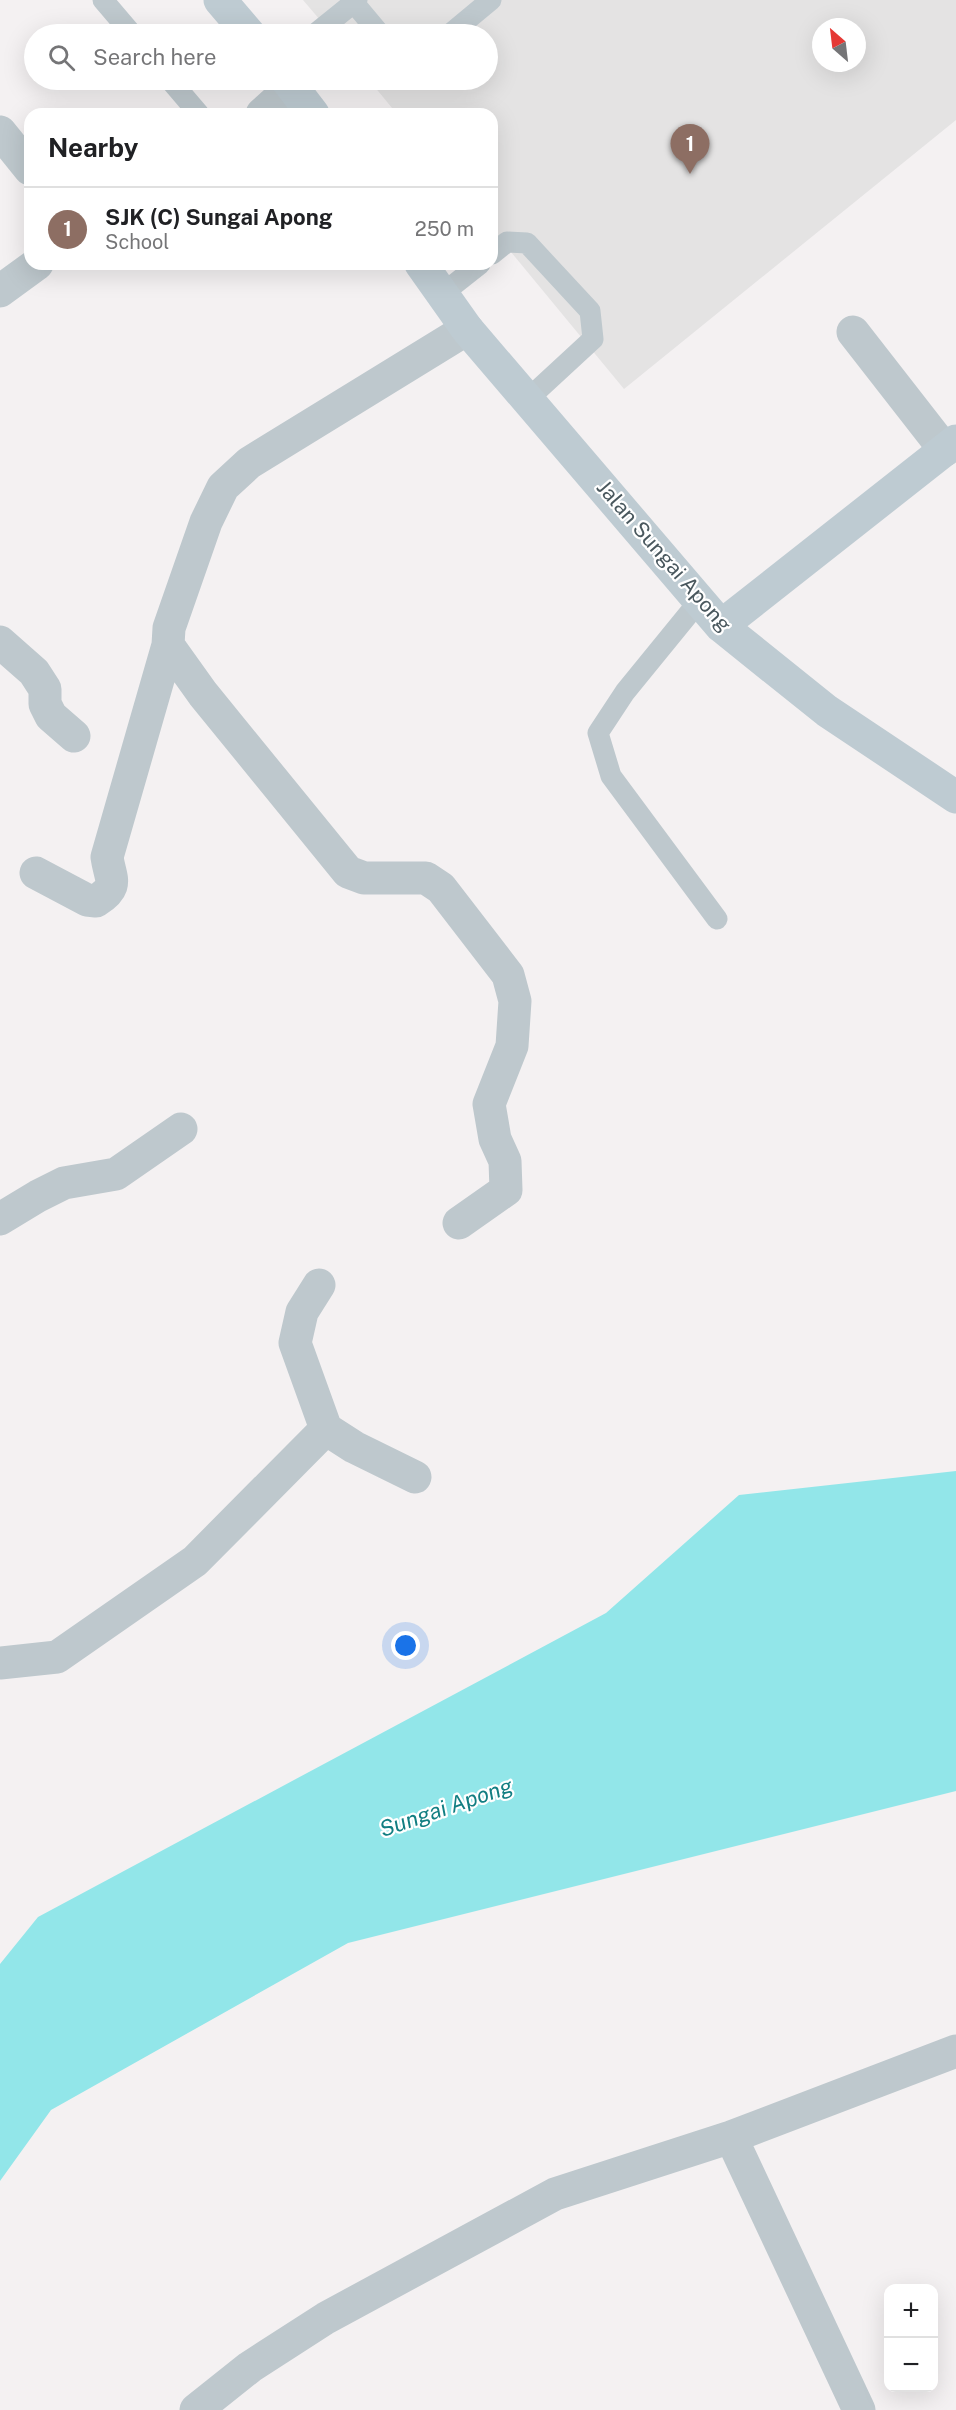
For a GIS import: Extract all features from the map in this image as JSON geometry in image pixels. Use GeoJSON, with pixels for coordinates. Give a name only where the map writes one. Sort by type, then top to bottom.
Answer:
{"type":"FeatureCollection","features":[{"type":"Feature","properties":{"kind":"street"},"geometry":{"type":"LineString","coordinates":[[220,0],[240,24]]}},
{"type":"Feature","properties":{"kind":"street"},"geometry":{"type":"LineString","coordinates":[[267,108],[284,90]]}},
{"type":"Feature","properties":{"kind":"street"},"geometry":{"type":"LineString","coordinates":[[295,90],[309,108]]}},
{"type":"Feature","properties":{"kind":"street"},"geometry":{"type":"LineString","coordinates":[[0,132],[24,162]]}},
{"type":"Feature","properties":{"kind":"street"},"geometry":{"type":"LineString","coordinates":[[0,291],[29,270]]}},
{"type":"Feature","properties":{"kind":"street","name":"Jalan Sungai Apong"},"geometry":{"type":"LineString","coordinates":[[425,270],[467,328],[721,626],[827,711],[956,797]]}},
{"type":"Feature","properties":{"kind":"street"},"geometry":{"type":"LineString","coordinates":[[36,873],[87,900],[96,901],[111,889],[114,879],[107,857],[146,714],[168,645],[169,628],[202,532],[223,487],[249,463],[467,328]]}},
{"type":"Feature","properties":{"kind":"street"},"geometry":{"type":"LineString","coordinates":[[721,626],[950,446],[853,332]]}},
{"type":"Feature","properties":{"kind":"street"},"geometry":{"type":"LineString","coordinates":[[0,642],[34,672],[45,690],[45,704],[51,716],[74,736]]}},
{"type":"Feature","properties":{"kind":"street"},"geometry":{"type":"LineString","coordinates":[[168,645],[203,694],[348,872],[364,878],[426,878],[441,888],[508,975],[515,1001],[512,1046],[489,1104],[495,1139],[505,1161],[506,1190],[459,1223]]}},
{"type":"Feature","properties":{"kind":"street"},"geometry":{"type":"LineString","coordinates":[[0,1220],[38,1196],[64,1184],[116,1174],[182,1129]]}},
{"type":"Feature","properties":{"kind":"street"},"geometry":{"type":"LineString","coordinates":[[319,1285],[302,1312],[295,1342],[326,1429],[354,1448],[415,1477]]}},
{"type":"Feature","properties":{"kind":"street"},"geometry":{"type":"LineString","coordinates":[[0,1663],[57,1657],[195,1561],[326,1429]]}},
{"type":"Feature","properties":{"kind":"street"},"geometry":{"type":"LineString","coordinates":[[196,2410],[250,2367],[326,2318],[555,2194],[731,2137],[956,2051]]}},
{"type":"Feature","properties":{"kind":"street"},"geometry":{"type":"LineString","coordinates":[[731,2137],[859,2410]]}},
{"type":"Feature","properties":{"kind":"lane"},"geometry":{"type":"LineString","coordinates":[[103,0],[123,24]]}},
{"type":"Feature","properties":{"kind":"lane"},"geometry":{"type":"LineString","coordinates":[[462,24],[491,0]]}},
{"type":"Feature","properties":{"kind":"lane"},"geometry":{"type":"LineString","coordinates":[[327,24],[355,1],[372,24]]}},
{"type":"Feature","properties":{"kind":"lane"},"geometry":{"type":"LineString","coordinates":[[179,90],[194,108]]}},
{"type":"Feature","properties":{"kind":"lane"},"geometry":{"type":"LineString","coordinates":[[498,249],[507,242],[527,243],[590,311],[593,339],[528,399]]}},
{"type":"Feature","properties":{"kind":"lane"},"geometry":{"type":"LineString","coordinates":[[442,294],[472,270]]}},
{"type":"Feature","properties":{"kind":"lane"},"geometry":{"type":"LineString","coordinates":[[700,600],[625,692],[598,733],[610,776],[717,919]]}},
{"type":"Feature","properties":{"kind":"shaded area"},"geometry":{"type":"Polygon","coordinates":[[[303,0],[956,0],[956,120],[624,389],[498,236],[498,108],[392,108],[377,90],[498,90],[498,24],[323,24],[303,0]]]}},
{"type":"Feature","properties":{"kind":"water","name":"Sungai Apong"},"geometry":{"type":"Polygon","coordinates":[[[956,1471],[956,1791],[348,1943],[51,2110],[0,2181],[0,1964],[38,1917],[606,1613],[739,1495],[956,1471]]]}},
{"type":"Feature","properties":{"kind":"place","name":"SJK (C) Sungai Apong"},"geometry":{"type":"Point","coordinates":[690,174]}}]}
